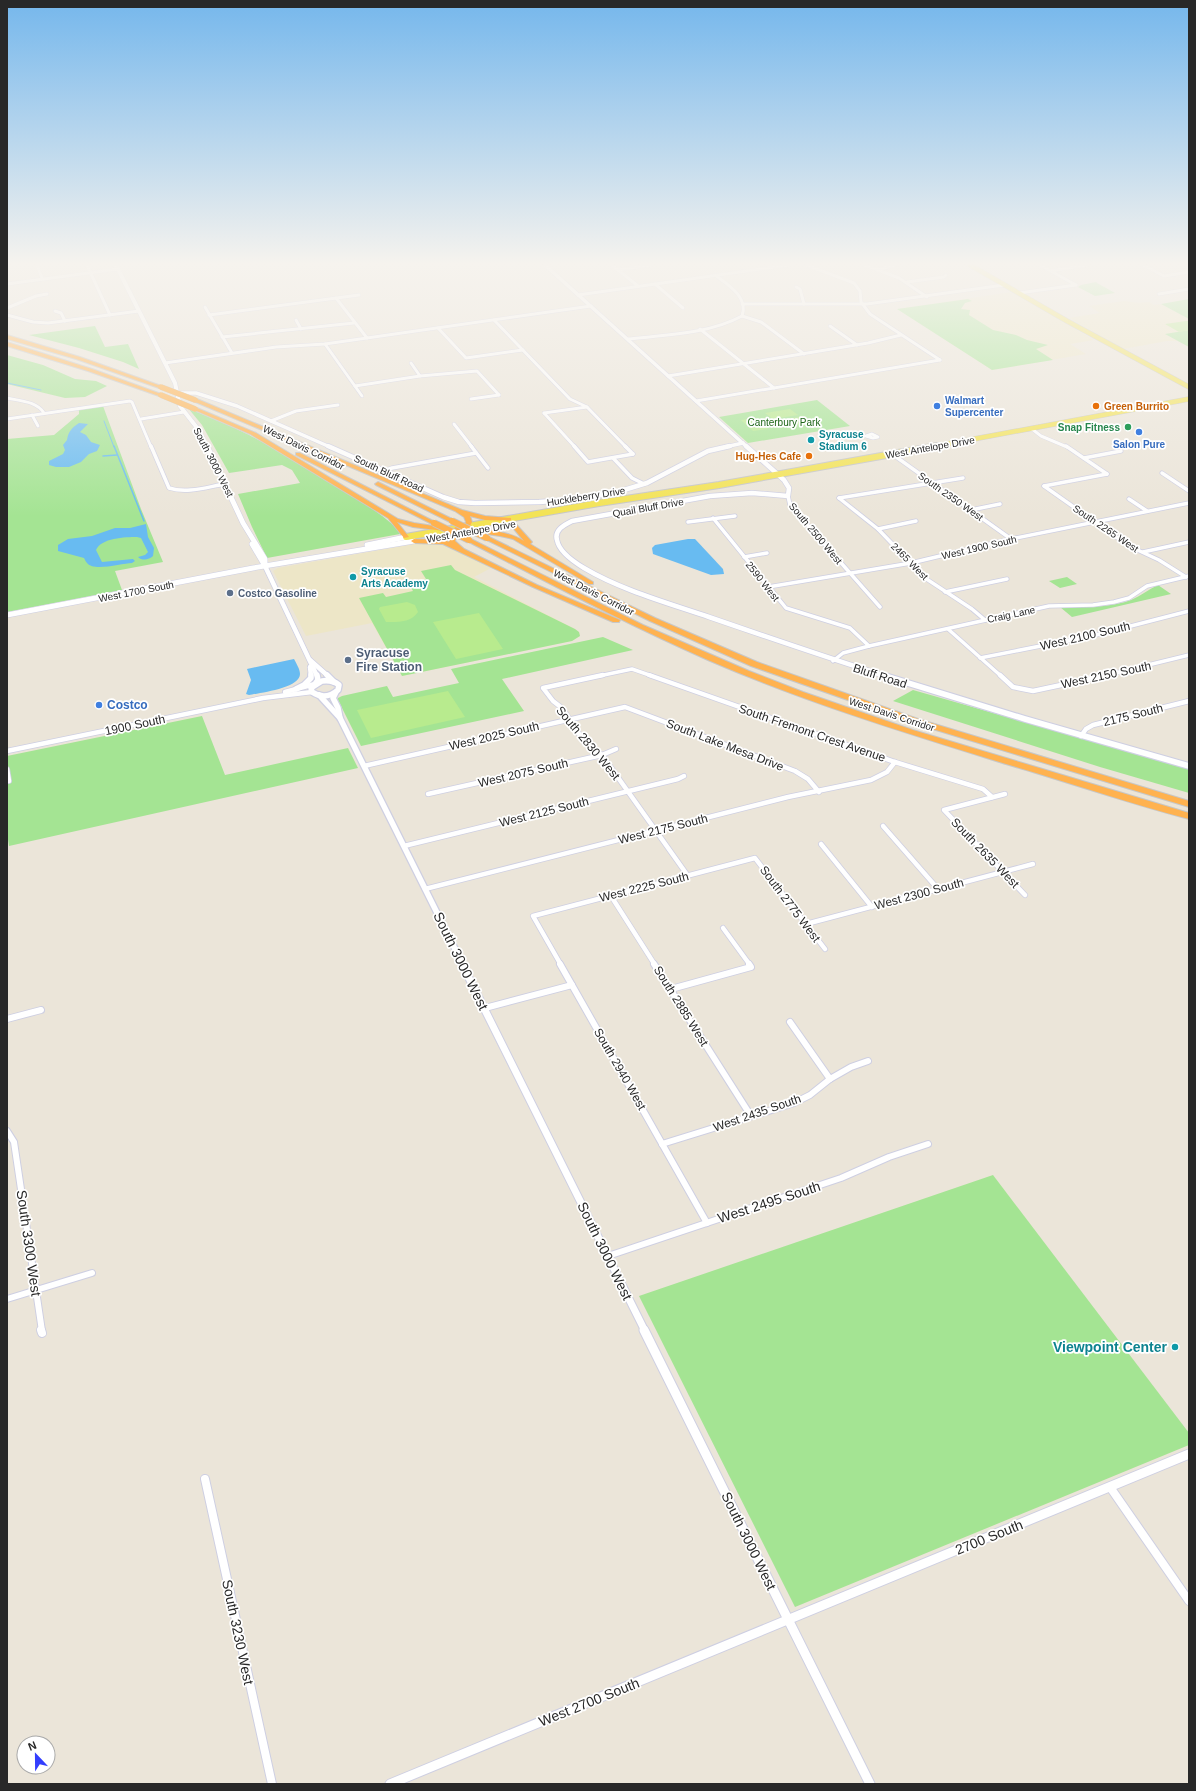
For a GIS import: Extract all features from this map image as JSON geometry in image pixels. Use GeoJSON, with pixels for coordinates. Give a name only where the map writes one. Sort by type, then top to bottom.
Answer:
{"type":"FeatureCollection","features":[{"type":"Feature","properties":{"kind":"highway","name":"West Davis Corridor"},"geometry":{"type":"LineString","coordinates":[[22,349],[90,370],[161,395],[250,432],[641,627],[721,662],[858,714],[1189,816]]}},
{"type":"Feature","properties":{"kind":"highway","name":"West Davis Corridor"},"geometry":{"type":"LineString","coordinates":[[46,349],[161,387],[263,428],[637,613],[737,657],[825,691],[924,724],[1189,804]]}},
{"type":"Feature","properties":{"kind":"highway"},"geometry":{"type":"LineString","coordinates":[[263,428],[457,510],[485,518],[511,521],[527,540],[547,557]]}},
{"type":"Feature","properties":{"kind":"highway"},"geometry":{"type":"LineString","coordinates":[[250,432],[385,514],[407,524],[515,538],[582,578],[737,657]]}},
{"type":"Feature","properties":{"kind":"highway"},"geometry":{"type":"LineString","coordinates":[[457,510],[469,517],[469,522],[452,539],[452,543],[461,550]]}},
{"type":"Feature","properties":{"kind":"highway"},"geometry":{"type":"LineString","coordinates":[[385,514],[399,527],[406,537]]}},
{"type":"Feature","properties":{"kind":"highway"},"geometry":{"type":"LineString","coordinates":[[414,541],[441,542],[562,598],[699,655],[721,662]]}},
{"type":"Feature","properties":{"kind":"main road","name":"South 3000 West"},"geometry":{"type":"LineString","coordinates":[[158,349],[175,383],[179,404],[198,428],[248,532],[248,536],[259,560],[265,566]]}},
{"type":"Feature","properties":{"kind":"main road"},"geometry":{"type":"LineString","coordinates":[[1117,349],[1189,387]]}},
{"type":"Feature","properties":{"kind":"main road"},"geometry":{"type":"LineString","coordinates":[[1125,353],[1131,359],[1189,392]]}},
{"type":"Feature","properties":{"kind":"main road","name":"West Antelope Drive"},"geometry":{"type":"LineString","coordinates":[[318,557],[337,551],[406,537],[460,530],[600,507],[623,500],[892,454],[1189,399]]}},
{"type":"Feature","properties":{"kind":"main road","name":"West Antelope Drive"},"geometry":{"type":"LineString","coordinates":[[265,566],[414,541],[460,530]]}},
{"type":"Feature","properties":{"kind":"main road","name":"West 1700 South"},"geometry":{"type":"LineString","coordinates":[[7,615],[265,566]]}},
{"type":"Feature","properties":{"kind":"street"},"geometry":{"type":"LineString","coordinates":[[229,349],[232,353]]}},
{"type":"Feature","properties":{"kind":"street"},"geometry":{"type":"LineString","coordinates":[[165,363],[264,349]]}},
{"type":"Feature","properties":{"kind":"street"},"geometry":{"type":"LineString","coordinates":[[328,349],[362,396]]}},
{"type":"Feature","properties":{"kind":"street"},"geometry":{"type":"LineString","coordinates":[[457,349],[466,358],[523,350],[570,399],[587,407],[634,454],[588,462],[544,413],[587,407]]}},
{"type":"Feature","properties":{"kind":"street","name":"South 2500 West"},"geometry":{"type":"LineString","coordinates":[[638,349],[778,474],[788,485],[790,505],[880,607]]}},
{"type":"Feature","properties":{"kind":"street"},"geometry":{"type":"LineString","coordinates":[[724,349],[774,388]]}},
{"type":"Feature","properties":{"kind":"street"},"geometry":{"type":"LineString","coordinates":[[797,349],[804,354]]}},
{"type":"Feature","properties":{"kind":"street"},"geometry":{"type":"LineString","coordinates":[[668,376],[836,349]]}},
{"type":"Feature","properties":{"kind":"street"},"geometry":{"type":"LineString","coordinates":[[696,401],[940,360],[922,349]]}},
{"type":"Feature","properties":{"kind":"street"},"geometry":{"type":"LineString","coordinates":[[411,363],[420,376]]}},
{"type":"Feature","properties":{"kind":"street"},"geometry":{"type":"LineString","coordinates":[[355,386],[420,376],[477,371],[499,395],[471,399]]}},
{"type":"Feature","properties":{"kind":"street","name":"South Bluff Road"},"geometry":{"type":"LineString","coordinates":[[177,393],[198,393],[237,406],[443,497]]}},
{"type":"Feature","properties":{"kind":"street"},"geometry":{"type":"LineString","coordinates":[[7,398],[41,407],[44,413]]}},
{"type":"Feature","properties":{"kind":"street"},"geometry":{"type":"LineString","coordinates":[[7,419],[129,400],[132,402],[141,419],[169,488],[174,490],[182,490],[225,484]]}},
{"type":"Feature","properties":{"kind":"street"},"geometry":{"type":"LineString","coordinates":[[271,421],[296,411],[338,405]]}},
{"type":"Feature","properties":{"kind":"street"},"geometry":{"type":"LineString","coordinates":[[141,419],[184,412]]}},
{"type":"Feature","properties":{"kind":"street"},"geometry":{"type":"LineString","coordinates":[[32,415],[38,426]]}},
{"type":"Feature","properties":{"kind":"street"},"geometry":{"type":"LineString","coordinates":[[454,424],[488,468]]}},
{"type":"Feature","properties":{"kind":"street"},"geometry":{"type":"LineString","coordinates":[[1032,429],[1041,436],[1064,445],[1084,458],[1121,451]]}},
{"type":"Feature","properties":{"kind":"street","name":"Huckleberry Drive"},"geometry":{"type":"LineString","coordinates":[[443,497],[459,502],[475,503],[547,502],[614,493],[644,484],[704,452],[743,443]]}},
{"type":"Feature","properties":{"kind":"street"},"geometry":{"type":"LineString","coordinates":[[384,471],[397,467],[476,453]]}},
{"type":"Feature","properties":{"kind":"street","name":"South 2350 West"},"geometry":{"type":"LineString","coordinates":[[892,454],[935,483],[1011,539]]}},
{"type":"Feature","properties":{"kind":"street"},"geometry":{"type":"LineString","coordinates":[[613,458],[632,478],[644,484]]}},
{"type":"Feature","properties":{"kind":"street","name":"South 2265 West"},"geometry":{"type":"LineString","coordinates":[[1084,458],[1107,474],[1044,486],[1129,546],[1168,564],[1188,577]]}},
{"type":"Feature","properties":{"kind":"street"},"geometry":{"type":"LineString","coordinates":[[1162,472],[1189,491]]}},
{"type":"Feature","properties":{"kind":"street"},"geometry":{"type":"LineString","coordinates":[[935,483],[964,478]]}},
{"type":"Feature","properties":{"kind":"street","name":"2465 West"},"geometry":{"type":"LineString","coordinates":[[935,483],[839,498],[878,529],[925,578],[965,604],[985,620]]}},
{"type":"Feature","properties":{"kind":"street","name":"Quail Bluff Drive"},"geometry":{"type":"LineString","coordinates":[[579,566],[568,556],[555,537],[555,533],[559,528],[572,521],[710,496],[752,493],[788,496]]}},
{"type":"Feature","properties":{"kind":"street"},"geometry":{"type":"LineString","coordinates":[[1129,499],[1147,511]]}},
{"type":"Feature","properties":{"kind":"street","name":"West 1900 South"},"geometry":{"type":"LineString","coordinates":[[768,587],[911,563],[1011,539],[1189,503]]}},
{"type":"Feature","properties":{"kind":"street"},"geometry":{"type":"LineString","coordinates":[[971,510],[1000,504]]}},
{"type":"Feature","properties":{"kind":"street"},"geometry":{"type":"LineString","coordinates":[[688,522],[735,516]]}},
{"type":"Feature","properties":{"kind":"street","name":"2590 West"},"geometry":{"type":"LineString","coordinates":[[712,518],[786,608],[850,628],[856,632],[869,646]]}},
{"type":"Feature","properties":{"kind":"street"},"geometry":{"type":"LineString","coordinates":[[878,529],[916,521]]}},
{"type":"Feature","properties":{"kind":"street"},"geometry":{"type":"LineString","coordinates":[[1143,552],[1189,542]]}},
{"type":"Feature","properties":{"kind":"street"},"geometry":{"type":"LineString","coordinates":[[744,557],[766,553]]}},
{"type":"Feature","properties":{"kind":"street","name":"South 3000 West"},"geometry":{"type":"LineString","coordinates":[[265,566],[317,676],[318,680],[315,684]]}},
{"type":"Feature","properties":{"kind":"street","name":"Bluff Road"},"geometry":{"type":"LineString","coordinates":[[579,566],[640,593],[833,661],[1081,736],[1189,766]]}},
{"type":"Feature","properties":{"kind":"street","name":"Craig Lane"},"geometry":{"type":"LineString","coordinates":[[833,661],[843,653],[869,646],[1050,606],[1093,605],[1114,602],[1129,598],[1148,586],[1188,577]]}},
{"type":"Feature","properties":{"kind":"street"},"geometry":{"type":"LineString","coordinates":[[945,592],[1007,579]]}},
{"type":"Feature","properties":{"kind":"street","name":"West 2100 South"},"geometry":{"type":"LineString","coordinates":[[980,658],[1096,635],[1189,611]]}},
{"type":"Feature","properties":{"kind":"street"},"geometry":{"type":"LineString","coordinates":[[948,629],[980,658]]}},
{"type":"Feature","properties":{"kind":"street","name":"West 2150 South"},"geometry":{"type":"LineString","coordinates":[[980,658],[1013,687],[1033,691],[1137,669],[1188,655]]}},
{"type":"Feature","properties":{"kind":"street"},"geometry":{"type":"LineString","coordinates":[[296,689],[304,686],[311,678],[309,669],[310,662]]}},
{"type":"Feature","properties":{"kind":"street","name":"South 3000 West"},"geometry":{"type":"LineString","coordinates":[[310,662],[339,685],[339,688],[333,698],[338,708],[340,718],[870,1784]]}},
{"type":"Feature","properties":{"kind":"street","name":"South 2830 West"},"geometry":{"type":"LineString","coordinates":[[632,669],[543,688],[553,701],[562,708],[585,743],[602,755],[688,876]]}},
{"type":"Feature","properties":{"kind":"street","name":"South Fremont Crest Avenue"},"geometry":{"type":"LineString","coordinates":[[632,669],[896,762],[983,789],[992,797]]}},
{"type":"Feature","properties":{"kind":"street"},"geometry":{"type":"LineString","coordinates":[[263,698],[322,681],[334,682]]}},
{"type":"Feature","properties":{"kind":"street"},"geometry":{"type":"LineString","coordinates":[[312,692],[311,688],[315,684]]}},
{"type":"Feature","properties":{"kind":"street"},"geometry":{"type":"LineString","coordinates":[[263,698],[305,692],[312,692],[319,695],[328,695],[336,692]]}},
{"type":"Feature","properties":{"kind":"street","name":"South 3000 West"},"geometry":{"type":"LineString","coordinates":[[319,695],[340,718]]}},
{"type":"Feature","properties":{"kind":"street","name":"1900 South"},"geometry":{"type":"LineString","coordinates":[[7,751],[263,698]]}},
{"type":"Feature","properties":{"kind":"street","name":"2175 South"},"geometry":{"type":"LineString","coordinates":[[1081,736],[1086,729],[1093,725],[1189,701]]}},
{"type":"Feature","properties":{"kind":"street","name":"West 2025 South"},"geometry":{"type":"LineString","coordinates":[[364,766],[625,707]]}},
{"type":"Feature","properties":{"kind":"street","name":"South Lake Mesa Drive"},"geometry":{"type":"LineString","coordinates":[[625,707],[795,771],[808,779],[819,792]]}},
{"type":"Feature","properties":{"kind":"street","name":"West 2075 South"},"geometry":{"type":"LineString","coordinates":[[428,794],[602,755],[616,749]]}},
{"type":"Feature","properties":{"kind":"street","name":"West 2175 South"},"geometry":{"type":"LineString","coordinates":[[425,889],[788,798],[871,780],[886,772],[896,762]]}},
{"type":"Feature","properties":{"kind":"street"},"geometry":{"type":"LineString","coordinates":[[7,769],[8,781]]}},
{"type":"Feature","properties":{"kind":"street","name":"West 2125 South"},"geometry":{"type":"LineString","coordinates":[[404,846],[628,792],[678,779],[684,776]]}},
{"type":"Feature","properties":{"kind":"street"},"geometry":{"type":"LineString","coordinates":[[992,797],[1005,794]]}},
{"type":"Feature","properties":{"kind":"street","name":"South 2635 West"},"geometry":{"type":"LineString","coordinates":[[992,797],[944,810],[1025,895]]}},
{"type":"Feature","properties":{"kind":"street"},"geometry":{"type":"LineString","coordinates":[[883,826],[938,889]]}},
{"type":"Feature","properties":{"kind":"street"},"geometry":{"type":"LineString","coordinates":[[820,844],[872,907]]}},
{"type":"Feature","properties":{"kind":"street","name":"West 2225 South"},"geometry":{"type":"LineString","coordinates":[[533,916],[755,858]]}},
{"type":"Feature","properties":{"kind":"street","name":"South 2775 West"},"geometry":{"type":"LineString","coordinates":[[755,858],[825,950]]}},
{"type":"Feature","properties":{"kind":"street","name":"West 2300 South"},"geometry":{"type":"LineString","coordinates":[[806,924],[1033,864]]}},
{"type":"Feature","properties":{"kind":"street","name":"South 2885 West"},"geometry":{"type":"LineString","coordinates":[[612,896],[751,1116]]}},
{"type":"Feature","properties":{"kind":"street","name":"South 2940 West"},"geometry":{"type":"LineString","coordinates":[[533,916],[707,1222]]}},
{"type":"Feature","properties":{"kind":"street"},"geometry":{"type":"LineString","coordinates":[[671,989],[751,967],[723,928]]}},
{"type":"Feature","properties":{"kind":"street"},"geometry":{"type":"LineString","coordinates":[[485,1008],[572,985]]}},
{"type":"Feature","properties":{"kind":"street"},"geometry":{"type":"LineString","coordinates":[[7,1019],[41,1010]]}},
{"type":"Feature","properties":{"kind":"street"},"geometry":{"type":"LineString","coordinates":[[790,1022],[830,1079]]}},
{"type":"Feature","properties":{"kind":"street","name":"West 2435 South"},"geometry":{"type":"LineString","coordinates":[[662,1144],[794,1102],[810,1095],[830,1079],[851,1067],[868,1061]]}},
{"type":"Feature","properties":{"kind":"street","name":"South 3300 West"},"geometry":{"type":"LineString","coordinates":[[7,1131],[14,1142],[42,1333]]}},
{"type":"Feature","properties":{"kind":"street","name":"West 2495 South"},"geometry":{"type":"LineString","coordinates":[[608,1256],[841,1178],[889,1157],[928,1144]]}},
{"type":"Feature","properties":{"kind":"street"},"geometry":{"type":"LineString","coordinates":[[7,1299],[92,1273]]}},
{"type":"Feature","properties":{"kind":"street","name":"2700 South"},"geometry":{"type":"LineString","coordinates":[[789,1620],[1189,1454]]}},
{"type":"Feature","properties":{"kind":"street","name":"South 3230 West"},"geometry":{"type":"LineString","coordinates":[[205,1479],[272,1784]]}},
{"type":"Feature","properties":{"kind":"street"},"geometry":{"type":"LineString","coordinates":[[1110,1487],[1189,1601]]}},
{"type":"Feature","properties":{"kind":"street","name":"West 2700 South"},"geometry":{"type":"LineString","coordinates":[[390,1784],[789,1620]]}},
{"type":"Feature","properties":{"kind":"shaded area"},"geometry":{"type":"Polygon","coordinates":[[[959,349],[1077,349],[1086,354],[992,370],[959,349]]]}},
{"type":"Feature","properties":{"kind":"shaded area"},"geometry":{"type":"Polygon","coordinates":[[[425,542],[444,544],[491,568],[474,577],[575,629],[579,632],[580,636],[572,641],[402,676],[372,623],[306,636],[273,571],[278,568],[425,542]]]}},
{"type":"Feature","properties":{"kind":"green space"},"geometry":{"type":"Polygon","coordinates":[[[81,349],[130,349],[139,369],[123,362],[81,349]]]}},
{"type":"Feature","properties":{"kind":"green space"},"geometry":{"type":"Polygon","coordinates":[[[959,349],[1037,349],[1036,349],[1053,360],[992,370],[959,349]]]}},
{"type":"Feature","properties":{"kind":"green space"},"geometry":{"type":"Polygon","coordinates":[[[7,355],[43,365],[75,379],[96,381],[107,386],[85,397],[65,398],[7,384],[7,355]]]}},
{"type":"Feature","properties":{"kind":"green space","name":"Canterbury Park"},"geometry":{"type":"Polygon","coordinates":[[[817,400],[850,426],[748,443],[719,417],[817,400]]]}},
{"type":"Feature","properties":{"kind":"green space"},"geometry":{"type":"Polygon","coordinates":[[[103,406],[141,509],[163,562],[115,571],[122,590],[7,612],[7,439],[54,435],[79,414],[79,409],[103,406]]]}},
{"type":"Feature","properties":{"kind":"green space"},"geometry":{"type":"Polygon","coordinates":[[[188,408],[240,430],[330,481],[377,512],[393,525],[400,534],[267,558],[238,494],[300,483],[292,470],[282,465],[229,473],[202,425],[188,408]]]}},
{"type":"Feature","properties":{"kind":"green space"},"geometry":{"type":"Polygon","coordinates":[[[790,409],[798,415],[773,419],[765,413],[790,409]]]}},
{"type":"Feature","properties":{"kind":"green space"},"geometry":{"type":"Polygon","coordinates":[[[799,417],[807,423],[782,427],[775,421],[799,417]]]}},
{"type":"Feature","properties":{"kind":"green space"},"geometry":{"type":"Polygon","coordinates":[[[755,418],[768,429],[753,431],[741,420],[755,418]]]}},
{"type":"Feature","properties":{"kind":"green space"},"geometry":{"type":"Polygon","coordinates":[[[451,565],[455,570],[575,629],[579,632],[580,636],[572,641],[402,676],[359,598],[383,593],[386,597],[413,591],[408,583],[426,579],[421,571],[451,565]]]}},
{"type":"Feature","properties":{"kind":"green space"},"geometry":{"type":"Polygon","coordinates":[[[1067,577],[1077,584],[1060,588],[1049,581],[1067,577]]]}},
{"type":"Feature","properties":{"kind":"green space"},"geometry":{"type":"Polygon","coordinates":[[[1158,585],[1171,594],[1072,617],[1060,607],[1096,606],[1123,603],[1158,585]]]}},
{"type":"Feature","properties":{"kind":"green space"},"geometry":{"type":"Polygon","coordinates":[[[407,602],[415,605],[418,612],[415,616],[404,621],[386,622],[379,609],[380,607],[407,602]]]}},
{"type":"Feature","properties":{"kind":"green space"},"geometry":{"type":"Polygon","coordinates":[[[479,613],[503,649],[456,659],[433,622],[479,613]]]}},
{"type":"Feature","properties":{"kind":"green space"},"geometry":{"type":"Polygon","coordinates":[[[603,637],[633,650],[502,679],[524,711],[361,746],[338,700],[338,698],[342,696],[387,686],[393,697],[459,683],[451,669],[603,637]]]}},
{"type":"Feature","properties":{"kind":"green space"},"geometry":{"type":"Polygon","coordinates":[[[913,690],[1189,769],[1189,793],[1100,767],[893,701],[913,690]]]}},
{"type":"Feature","properties":{"kind":"green space"},"geometry":{"type":"Polygon","coordinates":[[[448,691],[465,717],[371,738],[357,710],[448,691]]]}},
{"type":"Feature","properties":{"kind":"green space"},"geometry":{"type":"Polygon","coordinates":[[[202,716],[225,775],[348,748],[358,768],[9,846],[7,833],[7,756],[202,716]]]}},
{"type":"Feature","properties":{"kind":"green space"},"geometry":{"type":"Polygon","coordinates":[[[993,1175],[1189,1433],[1189,1445],[795,1607],[639,1296],[993,1175]]]}},
{"type":"Feature","properties":{"kind":"water"},"geometry":{"type":"Polygon","coordinates":[[[79,423],[88,424],[80,432],[86,435],[91,442],[100,445],[97,451],[89,454],[81,462],[69,467],[56,467],[49,465],[49,461],[63,454],[65,450],[63,445],[67,440],[69,433],[79,423]]]}},
{"type":"Feature","properties":{"kind":"water"},"geometry":{"type":"Polygon","coordinates":[[[146,524],[148,537],[154,548],[153,556],[148,559],[141,559],[138,557],[145,555],[148,552],[141,538],[137,537],[114,539],[103,543],[96,550],[102,562],[133,559],[135,561],[132,563],[96,567],[87,563],[84,558],[58,551],[58,545],[68,539],[92,536],[115,528],[130,528],[146,524]]]}},
{"type":"Feature","properties":{"kind":"water"},"geometry":{"type":"Polygon","coordinates":[[[695,539],[723,569],[724,574],[711,575],[653,554],[652,548],[655,545],[695,539]]]}},
{"type":"Feature","properties":{"kind":"water"},"geometry":{"type":"Polygon","coordinates":[[[294,659],[299,668],[300,674],[294,683],[279,689],[249,695],[246,694],[251,680],[247,669],[294,659]]]}},
{"type":"Feature","properties":{"kind":"waterway"},"geometry":{"type":"LineString","coordinates":[[7,383],[41,390]]}},
{"type":"Feature","properties":{"kind":"waterway"},"geometry":{"type":"LineString","coordinates":[[104,421],[114,447]]}},
{"type":"Feature","properties":{"kind":"waterway"},"geometry":{"type":"LineString","coordinates":[[114,446],[144,521]]}},
{"type":"Feature","properties":{"kind":"waterway"},"geometry":{"type":"LineString","coordinates":[[103,456],[117,455]]}},
{"type":"Feature","properties":{"kind":"place","name":"Walmart Supercenter"},"geometry":{"type":"Point","coordinates":[937,406]}},
{"type":"Feature","properties":{"kind":"place","name":"Green Burrito"},"geometry":{"type":"Point","coordinates":[1096,406]}},
{"type":"Feature","properties":{"kind":"place","name":"Snap Fitness"},"geometry":{"type":"Point","coordinates":[1128,427]}},
{"type":"Feature","properties":{"kind":"place","name":"Salon Pure"},"geometry":{"type":"Point","coordinates":[1139,432]}},
{"type":"Feature","properties":{"kind":"place","name":"Syracuse Stadium 6"},"geometry":{"type":"Point","coordinates":[811,440]}},
{"type":"Feature","properties":{"kind":"place","name":"Hug-Hes Cafe"},"geometry":{"type":"Point","coordinates":[809,456]}},
{"type":"Feature","properties":{"kind":"place","name":"Syracuse Arts Academy"},"geometry":{"type":"Point","coordinates":[353,577]}},
{"type":"Feature","properties":{"kind":"place","name":"Costco Gasoline"},"geometry":{"type":"Point","coordinates":[230,593]}},
{"type":"Feature","properties":{"kind":"place","name":"Syracuse Fire Station"},"geometry":{"type":"Point","coordinates":[348,660]}},
{"type":"Feature","properties":{"kind":"place","name":"Costco"},"geometry":{"type":"Point","coordinates":[99,705]}},
{"type":"Feature","properties":{"kind":"place","name":"Viewpoint Center"},"geometry":{"type":"Point","coordinates":[1175,1347]}}]}
